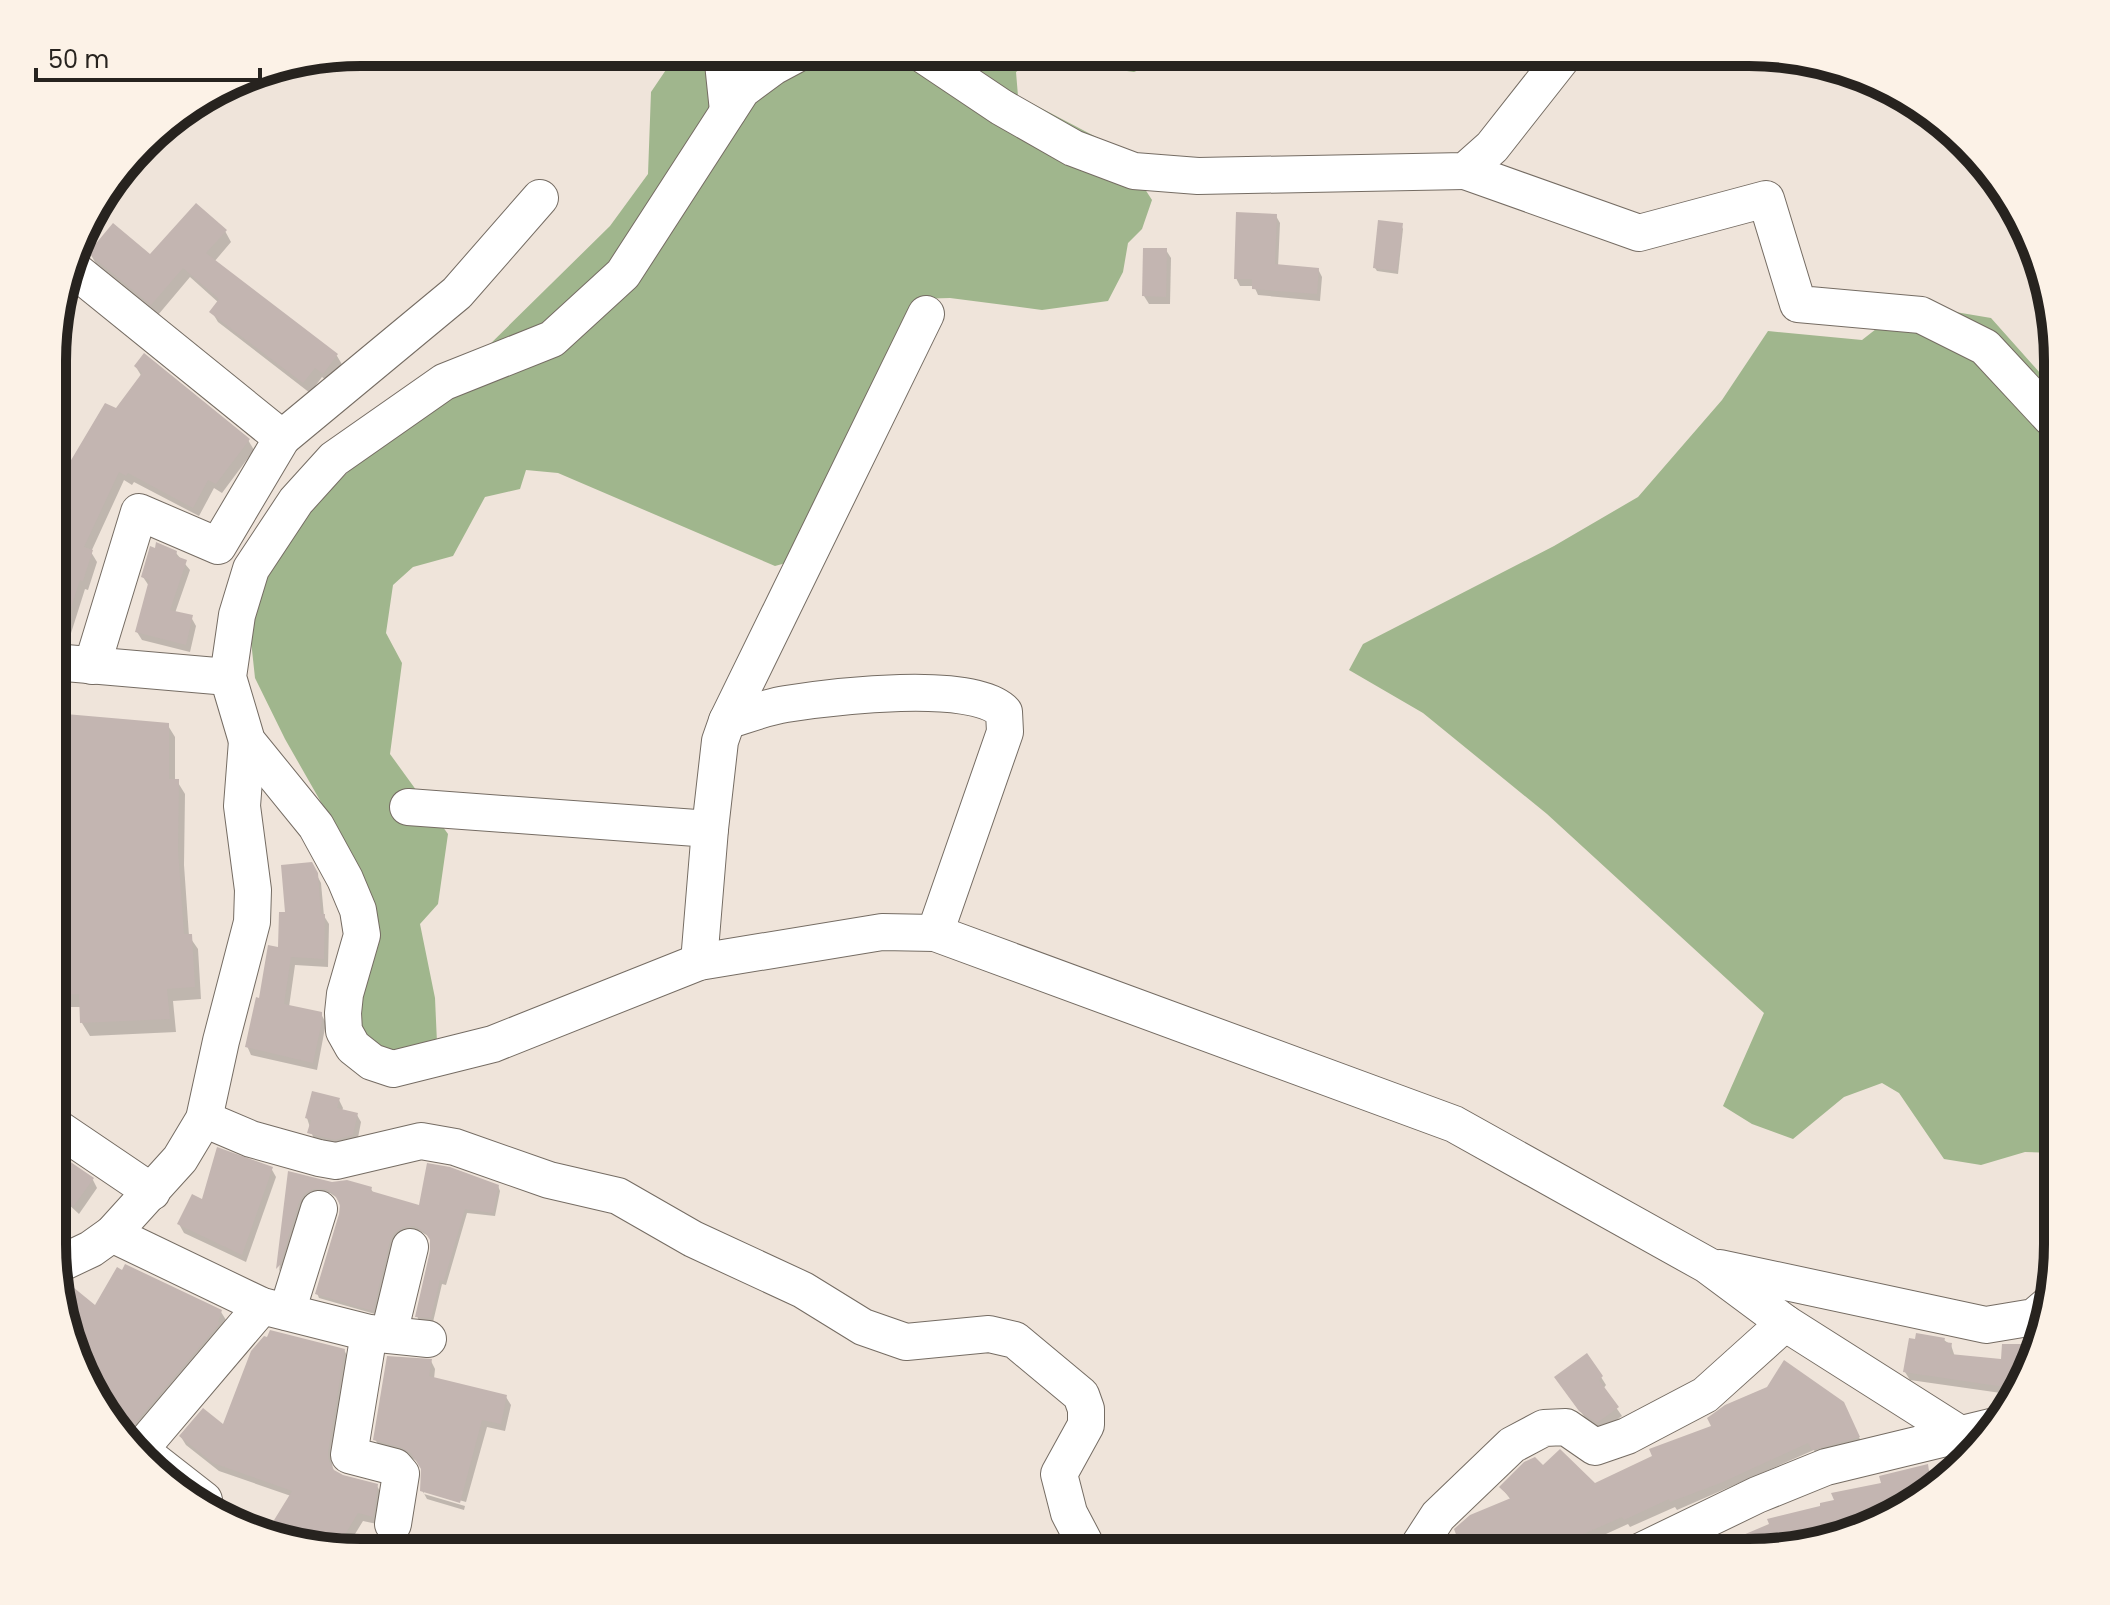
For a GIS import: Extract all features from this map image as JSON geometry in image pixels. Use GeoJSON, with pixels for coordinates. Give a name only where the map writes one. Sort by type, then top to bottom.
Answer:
{"type":"FeatureCollection","features":[{"type":"Feature","properties":{"kind":"street"},"geometry":{"type":"LineString","coordinates":[[723,66],[728,111]]}},
{"type":"Feature","properties":{"kind":"street"},"geometry":{"type":"LineString","coordinates":[[67,1260],[112,1234],[180,1159],[204,1119],[252,922],[253,890],[242,806],[247,741],[228,677],[237,615],[255,563],[296,501],[334,459],[444,382],[552,339],[623,274],[742,90],[775,66]]}},
{"type":"Feature","properties":{"kind":"street"},"geometry":{"type":"LineString","coordinates":[[940,66],[1001,107],[1073,148],[1134,171],[1198,176],[1465,171],[1639,233],[1766,199],[1798,304],[1921,315],[1985,347],[2044,410]]}},
{"type":"Feature","properties":{"kind":"street"},"geometry":{"type":"LineString","coordinates":[[1465,171],[1492,147],[1556,66]]}},
{"type":"Feature","properties":{"kind":"street"},"geometry":{"type":"LineString","coordinates":[[218,546],[282,438],[457,293],[540,198]]}},
{"type":"Feature","properties":{"kind":"street"},"geometry":{"type":"LineString","coordinates":[[79,274],[282,438]]}},
{"type":"Feature","properties":{"kind":"street"},"geometry":{"type":"LineString","coordinates":[[699,962],[720,741],[727,721],[926,314]]}},
{"type":"Feature","properties":{"kind":"street"},"geometry":{"type":"LineString","coordinates":[[92,666],[139,512],[255,563]]}},
{"type":"Feature","properties":{"kind":"street"},"geometry":{"type":"LineString","coordinates":[[66,663],[228,677]]}},
{"type":"Feature","properties":{"kind":"street"},"geometry":{"type":"LineString","coordinates":[[727,721],[783,704],[915,691],[997,704],[1004,712],[1005,732],[935,933]]}},
{"type":"Feature","properties":{"kind":"street"},"geometry":{"type":"LineString","coordinates":[[247,741],[316,826],[358,910],[362,935],[345,994],[344,1031],[353,1047],[372,1062],[393,1069],[493,1044],[699,962],[882,932],[935,933],[1454,1124],[1707,1265],[1785,1323],[1970,1440]]}},
{"type":"Feature","properties":{"kind":"street"},"geometry":{"type":"LineString","coordinates":[[408,807],[710,829]]}},
{"type":"Feature","properties":{"kind":"street"},"geometry":{"type":"LineString","coordinates":[[204,1119],[251,1139],[336,1161],[421,1141],[455,1147],[549,1180],[618,1196],[693,1239],[803,1290],[863,1327],[906,1342],[989,1334],[1015,1340],[1081,1395],[1086,1409],[1086,1425],[1059,1474],[1069,1513],[1083,1539]]}},
{"type":"Feature","properties":{"kind":"street"},"geometry":{"type":"LineString","coordinates":[[66,1134],[152,1192]]}},
{"type":"Feature","properties":{"kind":"street"},"geometry":{"type":"LineString","coordinates":[[549,1180],[547,1194],[581,1212]]}},
{"type":"Feature","properties":{"kind":"street"},"geometry":{"type":"LineString","coordinates":[[145,1445],[275,1309],[319,1209]]}},
{"type":"Feature","properties":{"kind":"street"},"geometry":{"type":"LineString","coordinates":[[112,1234],[275,1309],[379,1333],[428,1339]]}},
{"type":"Feature","properties":{"kind":"street"},"geometry":{"type":"LineString","coordinates":[[393,1524],[401,1474],[395,1467],[349,1455],[379,1333],[410,1247]]}},
{"type":"Feature","properties":{"kind":"street"},"geometry":{"type":"LineString","coordinates":[[1707,1265],[1986,1325],[2035,1316]]}},
{"type":"Feature","properties":{"kind":"street"},"geometry":{"type":"LineString","coordinates":[[1423,1539],[1438,1516],[1512,1445],[1544,1428],[1566,1427],[1595,1447],[1627,1436],[1705,1395],[1785,1323]]}},
{"type":"Feature","properties":{"kind":"street"},"geometry":{"type":"LineString","coordinates":[[1666,1539],[1757,1495],[1826,1467],[1969,1441]]}},
{"type":"Feature","properties":{"kind":"green space"},"geometry":{"type":"Polygon","coordinates":[[[669,66],[1024,66],[1016,72],[1018,96],[1119,149],[1152,200],[1142,229],[1128,243],[1123,272],[1108,301],[1042,310],[950,298],[916,299],[858,423],[845,438],[829,485],[793,561],[775,566],[558,473],[526,470],[520,489],[485,497],[453,556],[413,567],[393,585],[386,633],[402,663],[390,754],[448,834],[438,904],[420,924],[435,998],[437,1043],[426,1054],[377,1051],[355,1021],[342,839],[285,739],[255,678],[249,622],[265,563],[377,443],[424,409],[610,226],[648,174],[651,92],[669,66]]]}},
{"type":"Feature","properties":{"kind":"green space"},"geometry":{"type":"Polygon","coordinates":[[[1091,66],[1148,66],[1134,72],[1091,66]]]}},
{"type":"Feature","properties":{"kind":"green space"},"geometry":{"type":"Polygon","coordinates":[[[1908,304],[1991,318],[2044,377],[2044,1153],[2025,1152],[1981,1165],[1944,1159],[1899,1093],[1882,1083],[1844,1097],[1793,1139],[1752,1124],[1723,1106],[1764,1013],[1547,814],[1423,713],[1349,670],[1363,644],[1554,546],[1638,497],[1722,400],[1768,331],[1862,340],[1908,304]]]}},
{"type":"Feature","properties":{"kind":"building"},"geometry":{"type":"Polygon","coordinates":[[[196,203],[227,230],[206,253],[338,354],[323,374],[315,368],[303,383],[209,312],[219,299],[183,268],[151,305],[88,253],[113,223],[150,254],[196,203]]]}},
{"type":"Feature","properties":{"kind":"building"},"geometry":{"type":"Polygon","coordinates":[[[1236,212],[1277,214],[1275,264],[1319,268],[1317,294],[1252,289],[1252,279],[1234,279],[1236,212]]]}},
{"type":"Feature","properties":{"kind":"building"},"geometry":{"type":"Polygon","coordinates":[[[1378,220],[1403,223],[1397,271],[1373,268],[1378,220]]]}},
{"type":"Feature","properties":{"kind":"building"},"geometry":{"type":"Polygon","coordinates":[[[1143,248],[1167,248],[1166,297],[1142,296],[1143,248]]]}},
{"type":"Feature","properties":{"kind":"building"},"geometry":{"type":"Polygon","coordinates":[[[144,353],[250,439],[216,484],[208,480],[193,508],[128,473],[126,476],[119,472],[84,547],[93,550],[66,623],[66,469],[105,403],[116,408],[142,373],[134,366],[144,353]]]}},
{"type":"Feature","properties":{"kind":"building"},"geometry":{"type":"Polygon","coordinates":[[[156,542],[177,551],[176,556],[187,560],[170,610],[193,615],[186,645],[135,632],[149,580],[141,577],[150,546],[155,548],[156,542]]]}},
{"type":"Feature","properties":{"kind":"building"},"geometry":{"type":"Polygon","coordinates":[[[66,714],[169,723],[169,779],[179,779],[178,850],[184,934],[192,934],[195,987],[167,989],[170,1019],[80,1023],[79,994],[66,995],[66,714]]]}},
{"type":"Feature","properties":{"kind":"building"},"geometry":{"type":"Polygon","coordinates":[[[312,862],[318,873],[321,914],[325,914],[324,959],[291,957],[284,1004],[322,1012],[313,1063],[245,1047],[256,997],[259,998],[268,945],[278,947],[279,912],[285,912],[281,865],[312,862]]]}},
{"type":"Feature","properties":{"kind":"building"},"geometry":{"type":"Polygon","coordinates":[[[312,1091],[340,1098],[337,1108],[358,1113],[353,1135],[335,1140],[307,1133],[311,1120],[305,1118],[312,1091]]]}},
{"type":"Feature","properties":{"kind":"building"},"geometry":{"type":"Polygon","coordinates":[[[217,1147],[273,1167],[242,1255],[177,1224],[192,1194],[202,1199],[217,1147]]]}},
{"type":"Feature","properties":{"kind":"building"},"geometry":{"type":"Polygon","coordinates":[[[66,1159],[94,1178],[73,1207],[66,1202],[66,1159]]]}},
{"type":"Feature","properties":{"kind":"building"},"geometry":{"type":"Polygon","coordinates":[[[427,1163],[450,1167],[499,1185],[493,1213],[465,1209],[444,1281],[440,1280],[431,1318],[415,1317],[430,1240],[425,1232],[414,1226],[403,1227],[394,1233],[390,1241],[373,1311],[315,1294],[340,1205],[335,1195],[326,1189],[305,1193],[299,1202],[280,1265],[276,1269],[288,1171],[332,1182],[347,1180],[372,1187],[371,1191],[419,1205],[427,1163]]]}},
{"type":"Feature","properties":{"kind":"building"},"geometry":{"type":"Polygon","coordinates":[[[125,1264],[222,1310],[220,1323],[131,1428],[105,1392],[88,1357],[76,1321],[69,1284],[95,1305],[117,1267],[122,1270],[125,1264]]]}},
{"type":"Feature","properties":{"kind":"building"},"geometry":{"type":"Polygon","coordinates":[[[270,1330],[345,1349],[329,1461],[334,1470],[343,1475],[378,1484],[373,1517],[358,1513],[343,1538],[271,1525],[292,1491],[213,1463],[179,1436],[203,1408],[223,1424],[251,1351],[264,1336],[267,1337],[270,1330]]]}},
{"type":"Feature","properties":{"kind":"building"},"geometry":{"type":"Polygon","coordinates":[[[1916,1333],[1945,1338],[1944,1342],[1952,1343],[1950,1354],[2001,1359],[2002,1344],[2026,1344],[2007,1387],[1903,1372],[1909,1338],[1915,1339],[1916,1333]]]}},
{"type":"Feature","properties":{"kind":"building"},"geometry":{"type":"Polygon","coordinates":[[[1587,1353],[1603,1376],[1599,1380],[1619,1407],[1597,1423],[1579,1411],[1554,1377],[1587,1353]]]}},
{"type":"Feature","properties":{"kind":"building"},"geometry":{"type":"Polygon","coordinates":[[[387,1356],[432,1359],[429,1376],[507,1395],[501,1424],[482,1420],[460,1503],[420,1491],[421,1469],[411,1453],[373,1440],[387,1356]]]}},
{"type":"Feature","properties":{"kind":"building"},"geometry":{"type":"Polygon","coordinates":[[[1784,1360],[1844,1402],[1860,1437],[1812,1450],[1808,1443],[1723,1482],[1670,1502],[1669,1499],[1572,1539],[1458,1539],[1454,1529],[1470,1515],[1511,1498],[1499,1487],[1524,1462],[1535,1457],[1543,1465],[1560,1449],[1595,1483],[1652,1456],[1649,1449],[1711,1426],[1707,1418],[1725,1405],[1767,1387],[1784,1360]]]}},
{"type":"Feature","properties":{"kind":"building"},"geometry":{"type":"Polygon","coordinates":[[[1928,1464],[1930,1477],[1880,1509],[1826,1529],[1788,1536],[1734,1539],[1769,1524],[1767,1519],[1834,1500],[1831,1493],[1881,1483],[1879,1476],[1928,1464]]]}}]}
